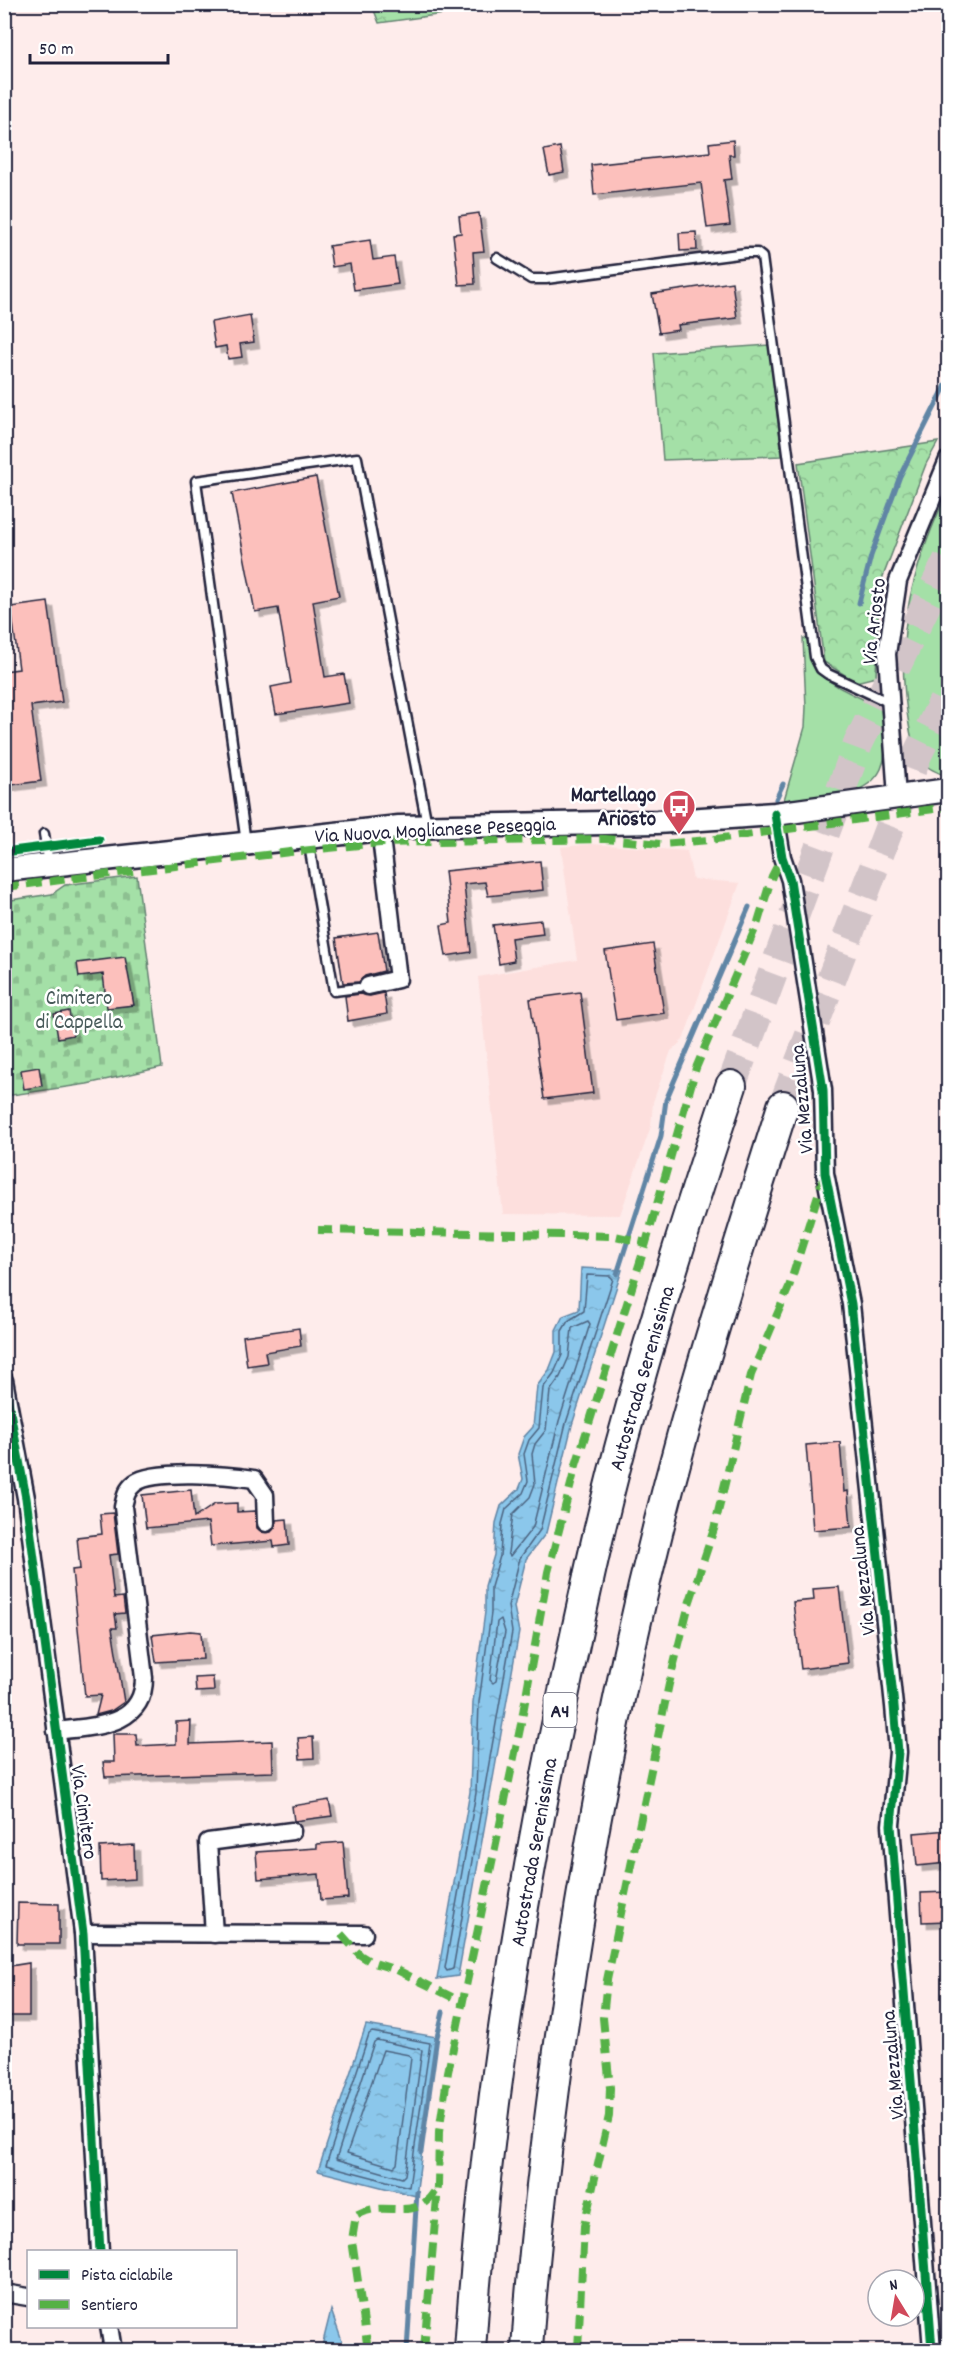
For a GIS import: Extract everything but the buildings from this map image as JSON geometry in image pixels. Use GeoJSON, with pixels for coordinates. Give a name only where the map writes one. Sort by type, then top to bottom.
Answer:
{"type":"FeatureCollection","features":[{"type":"Feature","properties":{"kind":"highway","name":"Autostrada Serenissima"},"geometry":{"type":"LineString","coordinates":[[470,2350],[493,2109],[510,1980],[544,1785],[582,1610],[628,1418],[689,1212],[731,1086]]}},
{"type":"Feature","properties":{"kind":"highway"},"geometry":{"type":"LineString","coordinates":[[527,2350],[535,2253],[567,1996],[597,1813],[635,1626],[682,1438],[783,1106]]}},
{"type":"Feature","properties":{"kind":"main road","name":"Via Nuova Moglianese Peseggia"},"geometry":{"type":"LineString","coordinates":[[4,870],[380,828],[657,822],[775,814],[948,790]]}},
{"type":"Feature","properties":{"kind":"street","name":"Via Ariosto"},"geometry":{"type":"LineString","coordinates":[[897,797],[887,654],[898,581],[948,460]]}},
{"type":"Feature","properties":{"kind":"street","name":"Via Mezzaluna"},"geometry":{"type":"LineString","coordinates":[[775,814],[782,857],[790,880],[823,1090],[825,1173],[851,1304],[894,1706],[898,1752],[891,1825],[932,2350]]}},
{"type":"Feature","properties":{"kind":"street"},"geometry":{"type":"LineString","coordinates":[[363,987],[398,979],[380,828]]}},
{"type":"Feature","properties":{"kind":"street","name":"Via Cimitero"},"geometry":{"type":"LineString","coordinates":[[4,1380],[26,1498],[83,1933],[100,2250]]}},
{"type":"Feature","properties":{"kind":"street"},"geometry":{"type":"LineString","coordinates":[[56,1731],[105,1725],[137,1707],[143,1698],[144,1678],[123,1508],[127,1491],[135,1483],[155,1476],[254,1479],[266,1495],[266,1523]]}},
{"type":"Feature","properties":{"kind":"street"},"geometry":{"type":"LineString","coordinates":[[214,1934],[208,1842],[292,1831]]}},
{"type":"Feature","properties":{"kind":"street"},"geometry":{"type":"LineString","coordinates":[[83,1933],[364,1934]]}},
{"type":"Feature","properties":{"kind":"street"},"geometry":{"type":"LineString","coordinates":[[4,2293],[27,2297]]}},
{"type":"Feature","properties":{"kind":"street"},"geometry":{"type":"LineString","coordinates":[[109,2328],[113,2350]]}},
{"type":"Feature","properties":{"kind":"lane"},"geometry":{"type":"LineString","coordinates":[[497,258],[531,279],[546,279],[746,254],[757,253],[762,257],[815,657],[821,669],[828,674],[890,703]]}},
{"type":"Feature","properties":{"kind":"lane"},"geometry":{"type":"LineString","coordinates":[[246,843],[196,481],[357,458],[428,826]]}},
{"type":"Feature","properties":{"kind":"lane"},"geometry":{"type":"LineString","coordinates":[[44,834],[49,865]]}},
{"type":"Feature","properties":{"kind":"lane"},"geometry":{"type":"LineString","coordinates":[[307,835],[334,991],[363,987]]}},
{"type":"Feature","properties":{"kind":"shaded area"},"geometry":{"type":"Polygon","coordinates":[[[592,844],[687,851],[693,879],[740,883],[683,1040],[671,1051],[653,1102],[651,1126],[620,1215],[503,1214],[478,977],[577,960],[561,847],[592,844]]]}},
{"type":"Feature","properties":{"kind":"green space"},"geometry":{"type":"Polygon","coordinates":[[[372,5],[471,5],[472,10],[379,23],[372,5]]]}},
{"type":"Feature","properties":{"kind":"green space"},"geometry":{"type":"Polygon","coordinates":[[[769,345],[782,456],[663,460],[654,353],[769,345]]]}},
{"type":"Feature","properties":{"kind":"green space"},"geometry":{"type":"Polygon","coordinates":[[[938,442],[926,464],[879,587],[876,677],[856,682],[824,662],[798,463],[938,442]]]}},
{"type":"Feature","properties":{"kind":"green space"},"geometry":{"type":"Polygon","coordinates":[[[948,491],[948,777],[928,767],[915,749],[907,712],[903,653],[905,625],[916,572],[948,491]]]}},
{"type":"Feature","properties":{"kind":"green space"},"geometry":{"type":"Polygon","coordinates":[[[803,638],[807,639],[819,668],[826,677],[843,690],[881,709],[885,755],[881,769],[864,787],[838,795],[784,800],[805,727],[803,638]]]}},
{"type":"Feature","properties":{"kind":"green space","name":"Cimitero di Cappella"},"geometry":{"type":"Polygon","coordinates":[[[137,876],[162,1067],[87,1084],[5,1096],[4,901],[52,894],[65,885],[137,876]]]}},
{"type":"Feature","properties":{"kind":"water"},"geometry":{"type":"Polygon","coordinates":[[[581,1268],[622,1270],[572,1425],[546,1533],[526,1559],[514,1607],[519,1632],[458,1976],[437,1979],[470,1792],[473,1702],[485,1612],[485,1586],[494,1555],[496,1523],[501,1506],[519,1489],[523,1479],[518,1454],[524,1437],[533,1427],[537,1386],[549,1370],[556,1352],[556,1330],[563,1316],[579,1310],[581,1268]]]}},
{"type":"Feature","properties":{"kind":"water"},"geometry":{"type":"Polygon","coordinates":[[[366,2025],[437,2037],[416,2196],[318,2171],[366,2025]]]}},
{"type":"Feature","properties":{"kind":"water"},"geometry":{"type":"Polygon","coordinates":[[[331,2310],[345,2350],[321,2350],[331,2310]]]}},
{"type":"Feature","properties":{"kind":"waterway"},"geometry":{"type":"LineString","coordinates":[[859,603],[871,556],[900,476],[948,381]]}},
{"type":"Feature","properties":{"kind":"waterway"},"geometry":{"type":"LineString","coordinates":[[776,799],[783,784]]}},
{"type":"Feature","properties":{"kind":"waterway"},"geometry":{"type":"LineString","coordinates":[[617,1274],[661,1136],[666,1100],[749,907]]}},
{"type":"Feature","properties":{"kind":"waterway"},"geometry":{"type":"LineString","coordinates":[[421,2152],[437,2037],[443,2012]]}},
{"type":"Feature","properties":{"kind":"waterway"},"geometry":{"type":"LineString","coordinates":[[407,2350],[417,2192]]}},
{"type":"Feature","properties":{"kind":"tunnel"},"geometry":{"type":"LineString","coordinates":[[731,1086],[858,744],[948,560]]}},
{"type":"Feature","properties":{"kind":"tunnel"},"geometry":{"type":"LineString","coordinates":[[783,1106],[917,755],[948,692]]}},
{"type":"Feature","properties":{"kind":"marked path"},"geometry":{"type":"LineString","coordinates":[[4,887],[380,843],[605,839],[661,844],[709,840],[948,807]]}},
{"type":"Feature","properties":{"kind":"marked path"},"geometry":{"type":"LineString","coordinates":[[424,2350],[438,2186],[439,2132],[448,2072],[521,1724],[548,1572],[576,1465],[646,1243],[696,1068],[758,922],[772,876],[782,857]]}},
{"type":"Feature","properties":{"kind":"marked path"},"geometry":{"type":"LineString","coordinates":[[578,2350],[584,2226],[609,2116],[610,2088],[603,2018],[607,1980],[669,1684],[689,1604],[714,1529],[751,1375],[789,1287],[823,1179]]}},
{"type":"Feature","properties":{"kind":"marked path"},"geometry":{"type":"LineString","coordinates":[[318,1230],[615,1236],[646,1243]]}},
{"type":"Feature","properties":{"kind":"marked path"},"geometry":{"type":"LineString","coordinates":[[341,1934],[360,1955],[371,1962],[397,1970],[464,2003]]}},
{"type":"Feature","properties":{"kind":"marked path"},"geometry":{"type":"LineString","coordinates":[[368,2350],[352,2240],[356,2215],[367,2210],[410,2209],[428,2200],[436,2189]]}},
{"type":"Feature","properties":{"kind":"cycle path"},"geometry":{"type":"LineString","coordinates":[[775,814],[782,857],[790,880],[823,1090],[825,1173],[851,1304],[894,1706],[898,1752],[891,1825],[932,2350]]}},
{"type":"Feature","properties":{"kind":"cycle path"},"geometry":{"type":"LineString","coordinates":[[4,852],[99,840]]}},
{"type":"Feature","properties":{"kind":"cycle path"},"geometry":{"type":"LineString","coordinates":[[4,1380],[26,1498],[83,1933],[100,2250]]}},
{"type":"Feature","properties":{"kind":"place","name":"Martellago Ariosto"},"geometry":{"type":"Point","coordinates":[679,835]}}]}
